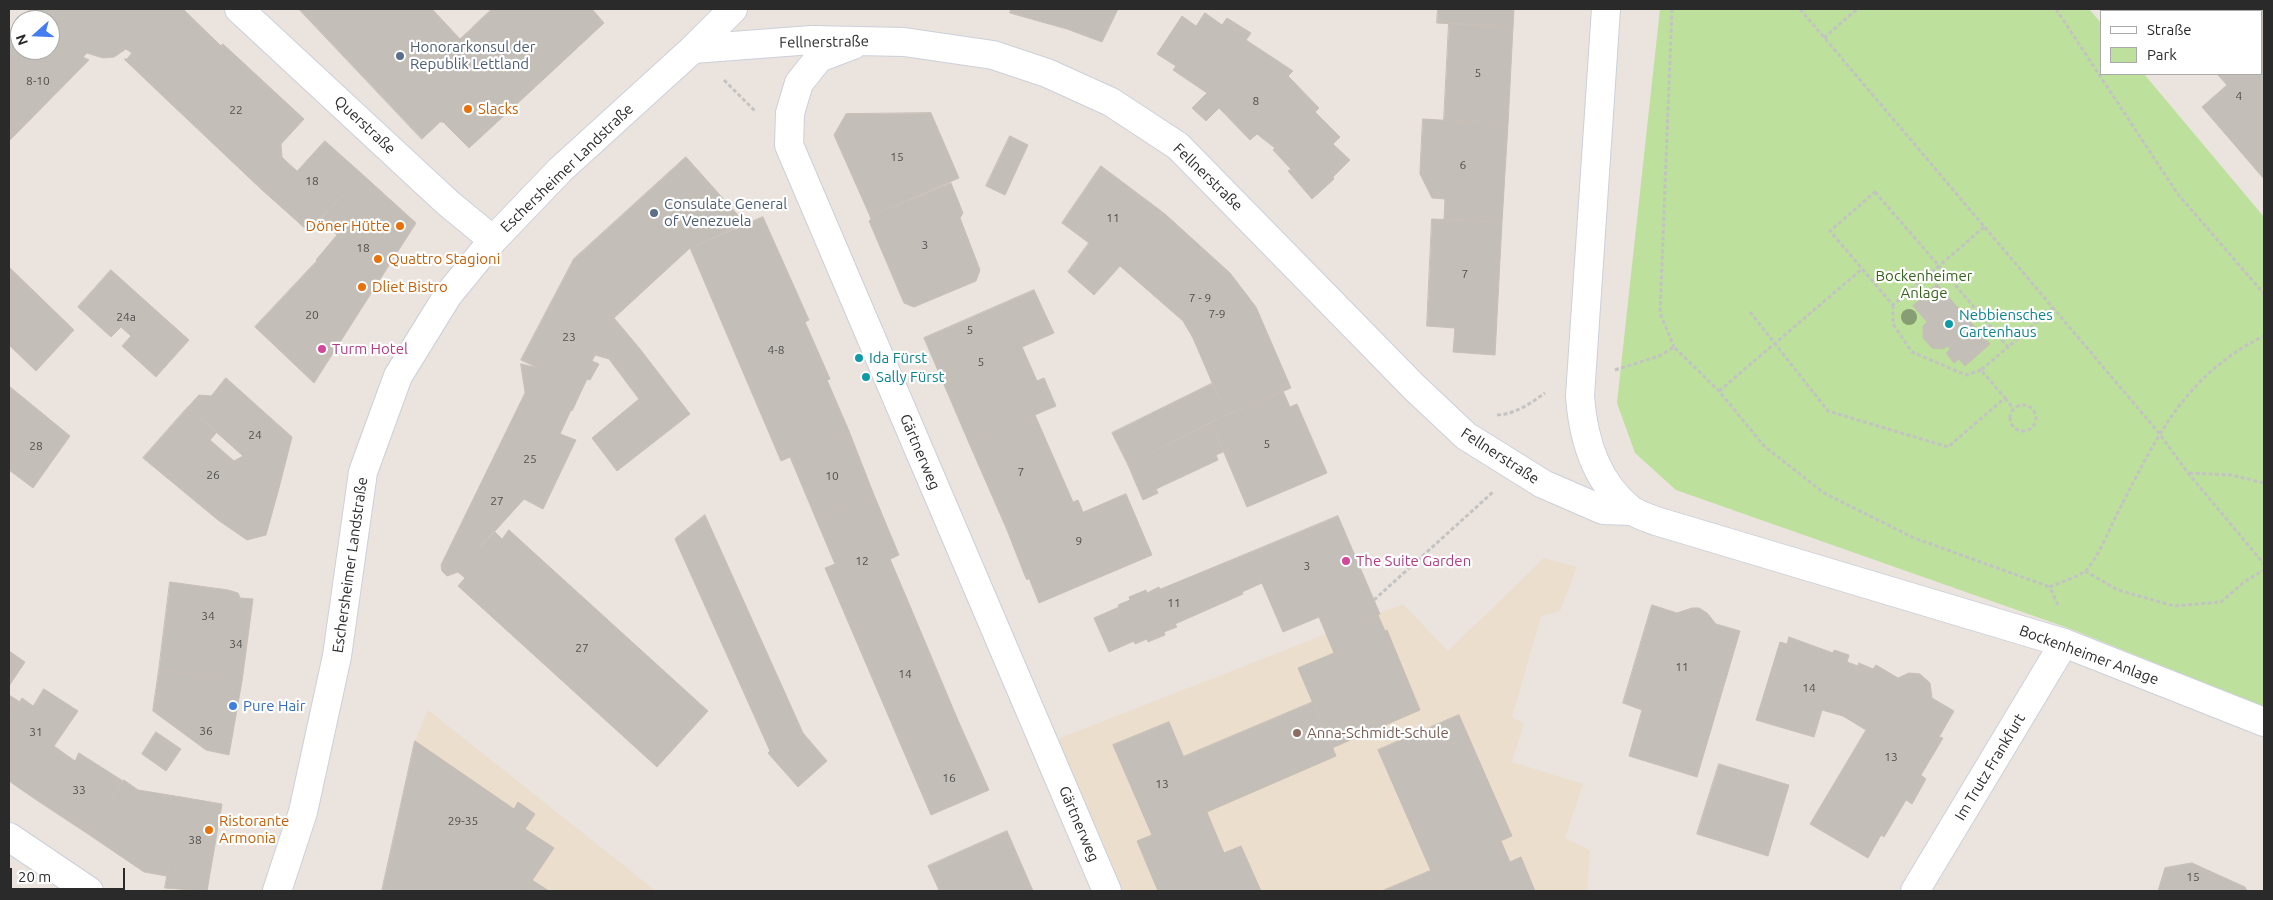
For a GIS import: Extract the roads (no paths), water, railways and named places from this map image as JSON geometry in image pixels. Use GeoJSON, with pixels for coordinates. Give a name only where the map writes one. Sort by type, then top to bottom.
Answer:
{"type":"FeatureCollection","features":[{"type":"Feature","properties":{"kind":"street","name":"Querstraße"},"geometry":{"type":"LineString","coordinates":[[239,9],[448,203],[493,240]]}},
{"type":"Feature","properties":{"kind":"street","name":"Eschersheimer Landstraße"},"geometry":{"type":"LineString","coordinates":[[277,891],[303,812],[336,656],[363,472],[398,376],[448,295],[493,240],[560,170],[693,49],[733,9]]}},
{"type":"Feature","properties":{"kind":"street","name":"Bockenheimer Anlage"},"geometry":{"type":"LineString","coordinates":[[1606,9],[1581,381],[1582,425],[1588,447],[1599,472],[1611,491],[1632,511],[1656,521],[2064,642],[2264,722]]}},
{"type":"Feature","properties":{"kind":"street","name":"Fellnerstraße"},"geometry":{"type":"LineString","coordinates":[[693,49],[812,40],[904,42],[993,54],[1047,73],[1111,102],[1170,140],[1223,189],[1374,346],[1466,436],[1543,484],[1603,510],[1632,511]]}},
{"type":"Feature","properties":{"kind":"street","name":"Gärtnerweg"},"geometry":{"type":"LineString","coordinates":[[864,41],[819,58],[798,83],[790,113],[789,145],[1107,891]]}},
{"type":"Feature","properties":{"kind":"street","name":"Im Trutz Frankfurt"},"geometry":{"type":"LineString","coordinates":[[1915,891],[2064,642]]}},
{"type":"Feature","properties":{"kind":"street"},"geometry":{"type":"LineString","coordinates":[[9,836],[89,891]]}},
{"type":"Feature","properties":{"kind":"place","name":"Honorarkonsul der Republik Lettland"},"geometry":{"type":"Point","coordinates":[400,56]}},
{"type":"Feature","properties":{"kind":"place","name":"Slacks"},"geometry":{"type":"Point","coordinates":[468,109]}},
{"type":"Feature","properties":{"kind":"place","name":"Consulate General of Venezuela"},"geometry":{"type":"Point","coordinates":[654,213]}},
{"type":"Feature","properties":{"kind":"place","name":"Döner Hütte"},"geometry":{"type":"Point","coordinates":[400,226]}},
{"type":"Feature","properties":{"kind":"place","name":"Quattro Stagioni"},"geometry":{"type":"Point","coordinates":[378,259]}},
{"type":"Feature","properties":{"kind":"place","name":"Dliet Bistro"},"geometry":{"type":"Point","coordinates":[362,287]}},
{"type":"Feature","properties":{"kind":"place","name":"Nebbiensches Gartenhaus"},"geometry":{"type":"Point","coordinates":[1949,324]}},
{"type":"Feature","properties":{"kind":"place","name":"Turm Hotel"},"geometry":{"type":"Point","coordinates":[322,349]}},
{"type":"Feature","properties":{"kind":"place","name":"Ida Fürst"},"geometry":{"type":"Point","coordinates":[859,358]}},
{"type":"Feature","properties":{"kind":"place","name":"Sally Fürst"},"geometry":{"type":"Point","coordinates":[866,377]}},
{"type":"Feature","properties":{"kind":"place","name":"The Suite Garden"},"geometry":{"type":"Point","coordinates":[1346,561]}},
{"type":"Feature","properties":{"kind":"place","name":"Pure Hair"},"geometry":{"type":"Point","coordinates":[233,706]}},
{"type":"Feature","properties":{"kind":"place","name":"Anna-Schmidt-Schule"},"geometry":{"type":"Point","coordinates":[1297,733]}},
{"type":"Feature","properties":{"kind":"place","name":"Ristorante Armonia"},"geometry":{"type":"Point","coordinates":[209,830]}}]}
